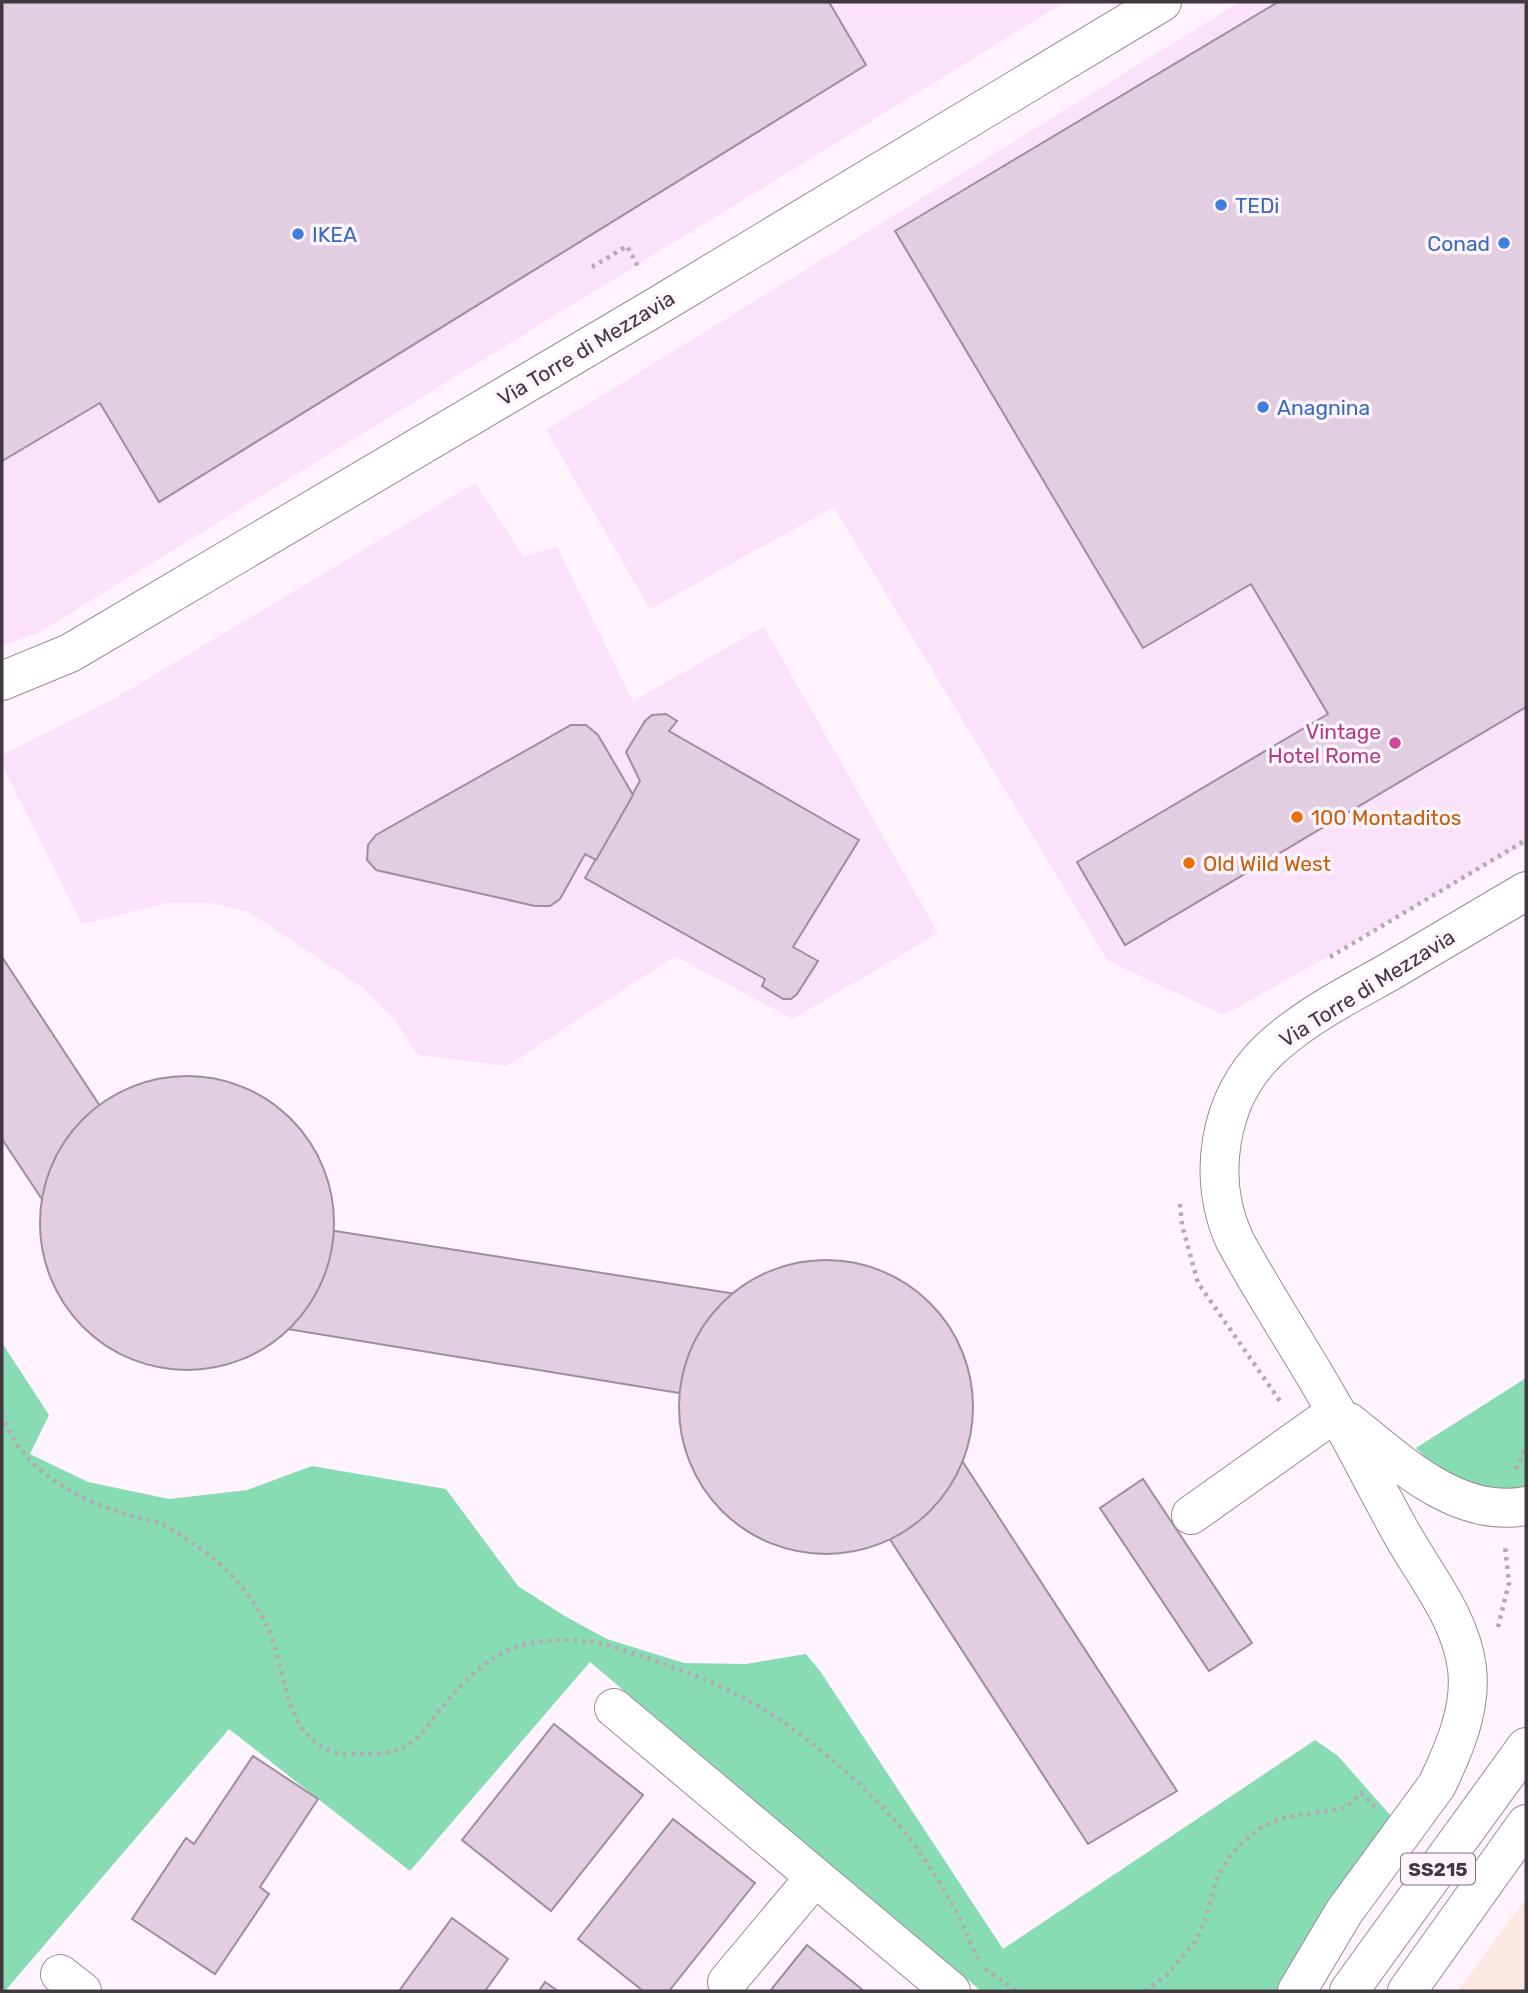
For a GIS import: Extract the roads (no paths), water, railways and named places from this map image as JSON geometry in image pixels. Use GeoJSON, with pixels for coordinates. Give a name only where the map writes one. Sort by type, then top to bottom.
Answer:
{"type":"FeatureCollection","features":[{"type":"Feature","properties":{"kind":"street","name":"Via Torre di Mezzavia"},"geometry":{"type":"LineString","coordinates":[[2,681],[69,653],[659,305],[1162,2]]}},
{"type":"Feature","properties":{"kind":"street","name":"Via Torre di Mezzavia"},"geometry":{"type":"LineString","coordinates":[[1297,1991],[1344,1912],[1437,1785],[1457,1739],[1468,1685],[1465,1656],[1457,1627],[1336,1412],[1255,1278],[1226,1222],[1219,1167],[1221,1146],[1232,1107],[1253,1067],[1286,1035],[1526,891]]}},
{"type":"Feature","properties":{"kind":"street","name":"Via Torre di Mezzavia"},"geometry":{"type":"LineString","coordinates":[[1336,1412],[1393,1457],[1460,1500],[1492,1508],[1526,1506]]}},
{"type":"Feature","properties":{"kind":"street"},"geometry":{"type":"LineString","coordinates":[[1191,1515],[1336,1412]]}},
{"type":"Feature","properties":{"kind":"street"},"geometry":{"type":"LineString","coordinates":[[614,1708],[951,1991]]}},
{"type":"Feature","properties":{"kind":"street","name":"SS215"},"geometry":{"type":"LineString","coordinates":[[1349,1991],[1526,1747]]}},
{"type":"Feature","properties":{"kind":"street","name":"SS215"},"geometry":{"type":"LineString","coordinates":[[1407,1991],[1526,1824]]}},
{"type":"Feature","properties":{"kind":"street"},"geometry":{"type":"LineString","coordinates":[[727,1982],[815,1877]]}},
{"type":"Feature","properties":{"kind":"place","name":"TEDi"},"geometry":{"type":"Point","coordinates":[1221,205]}},
{"type":"Feature","properties":{"kind":"place","name":"IKEA"},"geometry":{"type":"Point","coordinates":[298,234]}},
{"type":"Feature","properties":{"kind":"place","name":"Conad"},"geometry":{"type":"Point","coordinates":[1504,243]}},
{"type":"Feature","properties":{"kind":"place","name":"Anagnina"},"geometry":{"type":"Point","coordinates":[1263,407]}},
{"type":"Feature","properties":{"kind":"place","name":"Vintage Hotel Rome"},"geometry":{"type":"Point","coordinates":[1395,743]}},
{"type":"Feature","properties":{"kind":"place","name":"100 Montaditos"},"geometry":{"type":"Point","coordinates":[1297,817]}},
{"type":"Feature","properties":{"kind":"place","name":"Old Wild West"},"geometry":{"type":"Point","coordinates":[1189,863]}}]}
